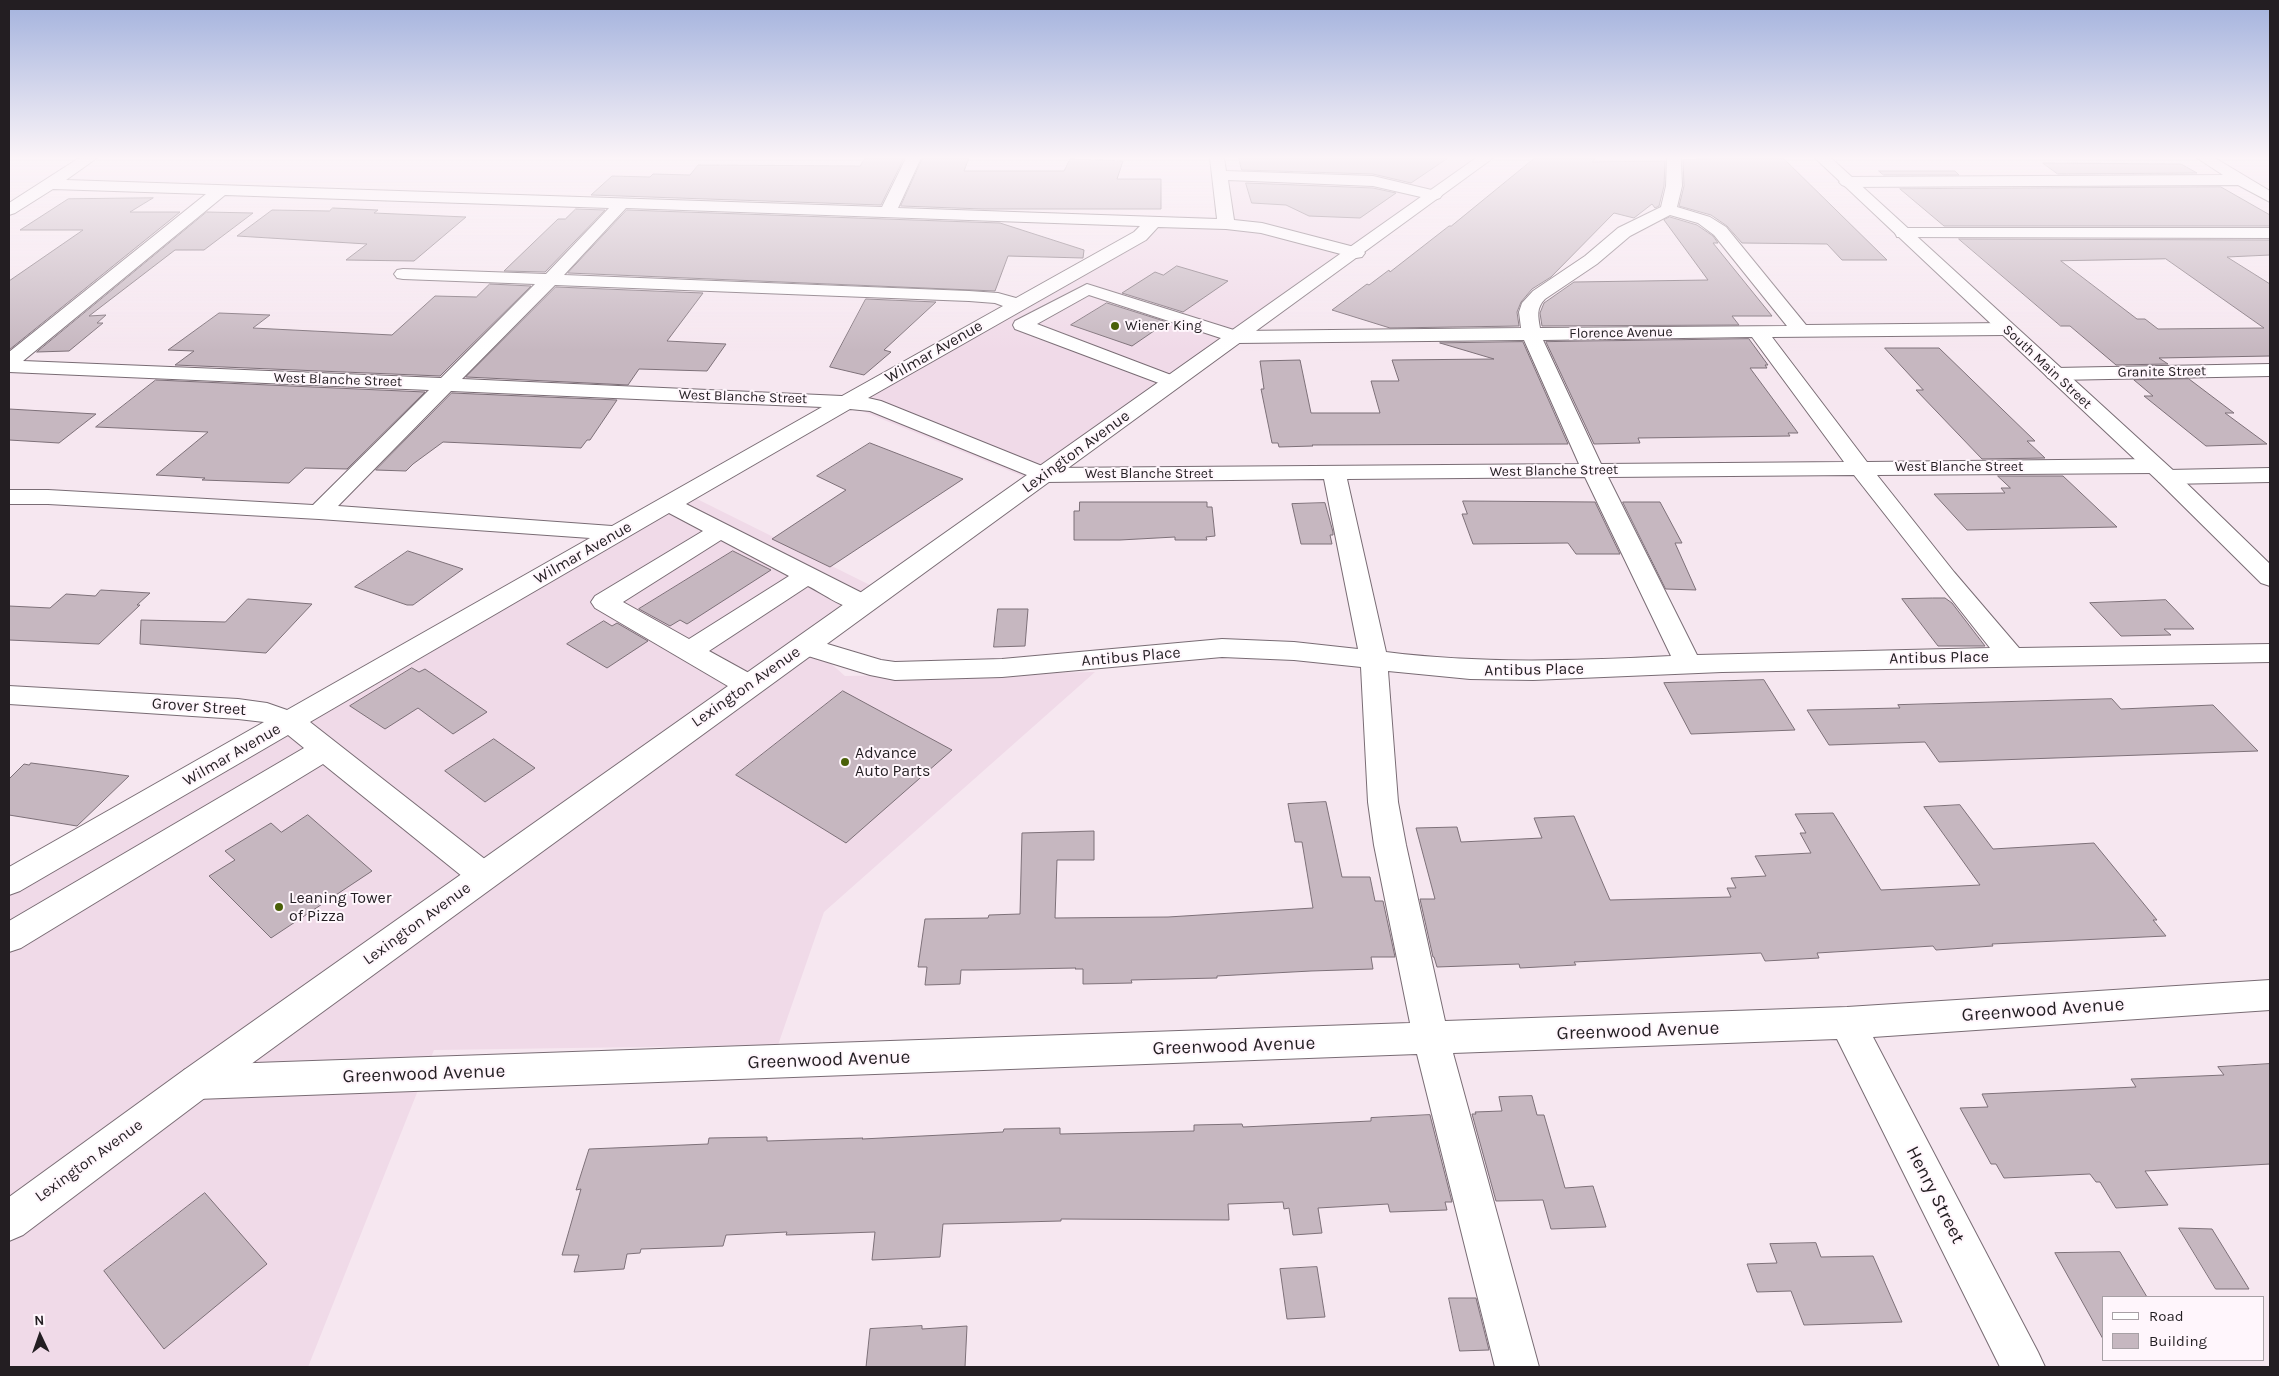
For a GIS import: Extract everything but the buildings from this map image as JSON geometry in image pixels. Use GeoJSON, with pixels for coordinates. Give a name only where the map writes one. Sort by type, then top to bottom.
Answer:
{"type":"FeatureCollection","features":[{"type":"Feature","properties":{"kind":"main road"},"geometry":{"type":"LineString","coordinates":[[9,362],[181,222]]}},
{"type":"Feature","properties":{"kind":"main road"},"geometry":{"type":"LineString","coordinates":[[319,512],[551,279],[603,222]]}},
{"type":"Feature","properties":{"kind":"main road","name":"Wilmar Avenue"},"geometry":{"type":"LineString","coordinates":[[9,882],[846,402],[1140,236],[1153,222]]}},
{"type":"Feature","properties":{"kind":"main road"},"geometry":{"type":"LineString","coordinates":[[1183,222],[1262,228],[1356,252]]}},
{"type":"Feature","properties":{"kind":"main road","name":"Lexington Avenue"},"geometry":{"type":"LineString","coordinates":[[9,1220],[197,1082],[748,685],[1044,476],[1172,382],[1397,222]]}},
{"type":"Feature","properties":{"kind":"main road"},"geometry":{"type":"LineString","coordinates":[[1644,222],[1624,232],[1591,260],[1539,295],[1531,303],[1528,312],[1531,334],[1594,471],[1688,664]]}},
{"type":"Feature","properties":{"kind":"main road"},"geometry":{"type":"LineString","coordinates":[[1707,222],[1720,231],[1801,331]]}},
{"type":"Feature","properties":{"kind":"main road","name":"South Main Street"},"geometry":{"type":"LineString","coordinates":[[1891,222],[2160,472],[2270,578]]}},
{"type":"Feature","properties":{"kind":"main road"},"geometry":{"type":"LineString","coordinates":[[1903,233],[2270,233]]}},
{"type":"Feature","properties":{"kind":"main road"},"geometry":{"type":"LineString","coordinates":[[403,274],[970,296],[998,298],[1017,305]]}},
{"type":"Feature","properties":{"kind":"main road","name":"Florence Avenue"},"geometry":{"type":"LineString","coordinates":[[1172,382],[1022,326],[1087,289],[1236,337],[2006,329]]}},
{"type":"Feature","properties":{"kind":"main road"},"geometry":{"type":"LineString","coordinates":[[1758,332],[1858,468],[1965,603],[2011,656]]}},
{"type":"Feature","properties":{"kind":"main road","name":"West Blanche Street"},"geometry":{"type":"LineString","coordinates":[[9,366],[846,402],[874,405],[1044,476],[1858,468],[2270,475]]}},
{"type":"Feature","properties":{"kind":"main road","name":"Granite Street"},"geometry":{"type":"LineString","coordinates":[[2055,374],[2270,370]]}},
{"type":"Feature","properties":{"kind":"main road"},"geometry":{"type":"LineString","coordinates":[[1334,473],[1374,660],[1383,802],[1390,845],[1431,1039],[1517,1367]]}},
{"type":"Feature","properties":{"kind":"main road"},"geometry":{"type":"LineString","coordinates":[[9,498],[48,497],[319,512],[617,534]]}},
{"type":"Feature","properties":{"kind":"main road"},"geometry":{"type":"LineString","coordinates":[[669,504],[864,604]]}},
{"type":"Feature","properties":{"kind":"main road"},"geometry":{"type":"LineString","coordinates":[[720,531],[604,602],[748,685]]}},
{"type":"Feature","properties":{"kind":"main road"},"geometry":{"type":"LineString","coordinates":[[690,652],[807,575]]}},
{"type":"Feature","properties":{"kind":"main road","name":"Antibus Place"},"geometry":{"type":"LineString","coordinates":[[804,646],[880,669],[895,671],[1002,668],[1222,648],[1295,650],[1440,668],[1539,672],[1688,664],[2011,656],[2270,653]]}},
{"type":"Feature","properties":{"kind":"main road","name":"Grover Street"},"geometry":{"type":"LineString","coordinates":[[9,695],[238,708],[267,713],[291,722],[484,876]]}},
{"type":"Feature","properties":{"kind":"main road"},"geometry":{"type":"LineString","coordinates":[[9,938],[325,749]]}},
{"type":"Feature","properties":{"kind":"main road","name":"Greenwood Avenue"},"geometry":{"type":"LineString","coordinates":[[197,1082],[1847,1023],[2270,995]]}},
{"type":"Feature","properties":{"kind":"main road","name":"Henry Street"},"geometry":{"type":"LineString","coordinates":[[1847,1023],[2023,1367]]}},
{"type":"Feature","properties":{"kind":"shaded area"},"geometry":{"type":"Polygon","coordinates":[[[1170,222],[1397,222],[1037,482],[852,407],[1170,222]]]}},
{"type":"Feature","properties":{"kind":"shaded area"},"geometry":{"type":"Polygon","coordinates":[[[693,497],[886,593],[812,647],[845,676],[1095,672],[824,912],[778,1045],[434,1050],[308,1367],[9,1367],[9,895],[693,497]]]}},
{"type":"Feature","properties":{"kind":"place","name":"Wiener King"},"geometry":{"type":"Point","coordinates":[1115,326]}},
{"type":"Feature","properties":{"kind":"place","name":"Advance Auto Parts"},"geometry":{"type":"Point","coordinates":[845,762]}},
{"type":"Feature","properties":{"kind":"place","name":"Leaning Tower of Pizza"},"geometry":{"type":"Point","coordinates":[279,907]}}]}
